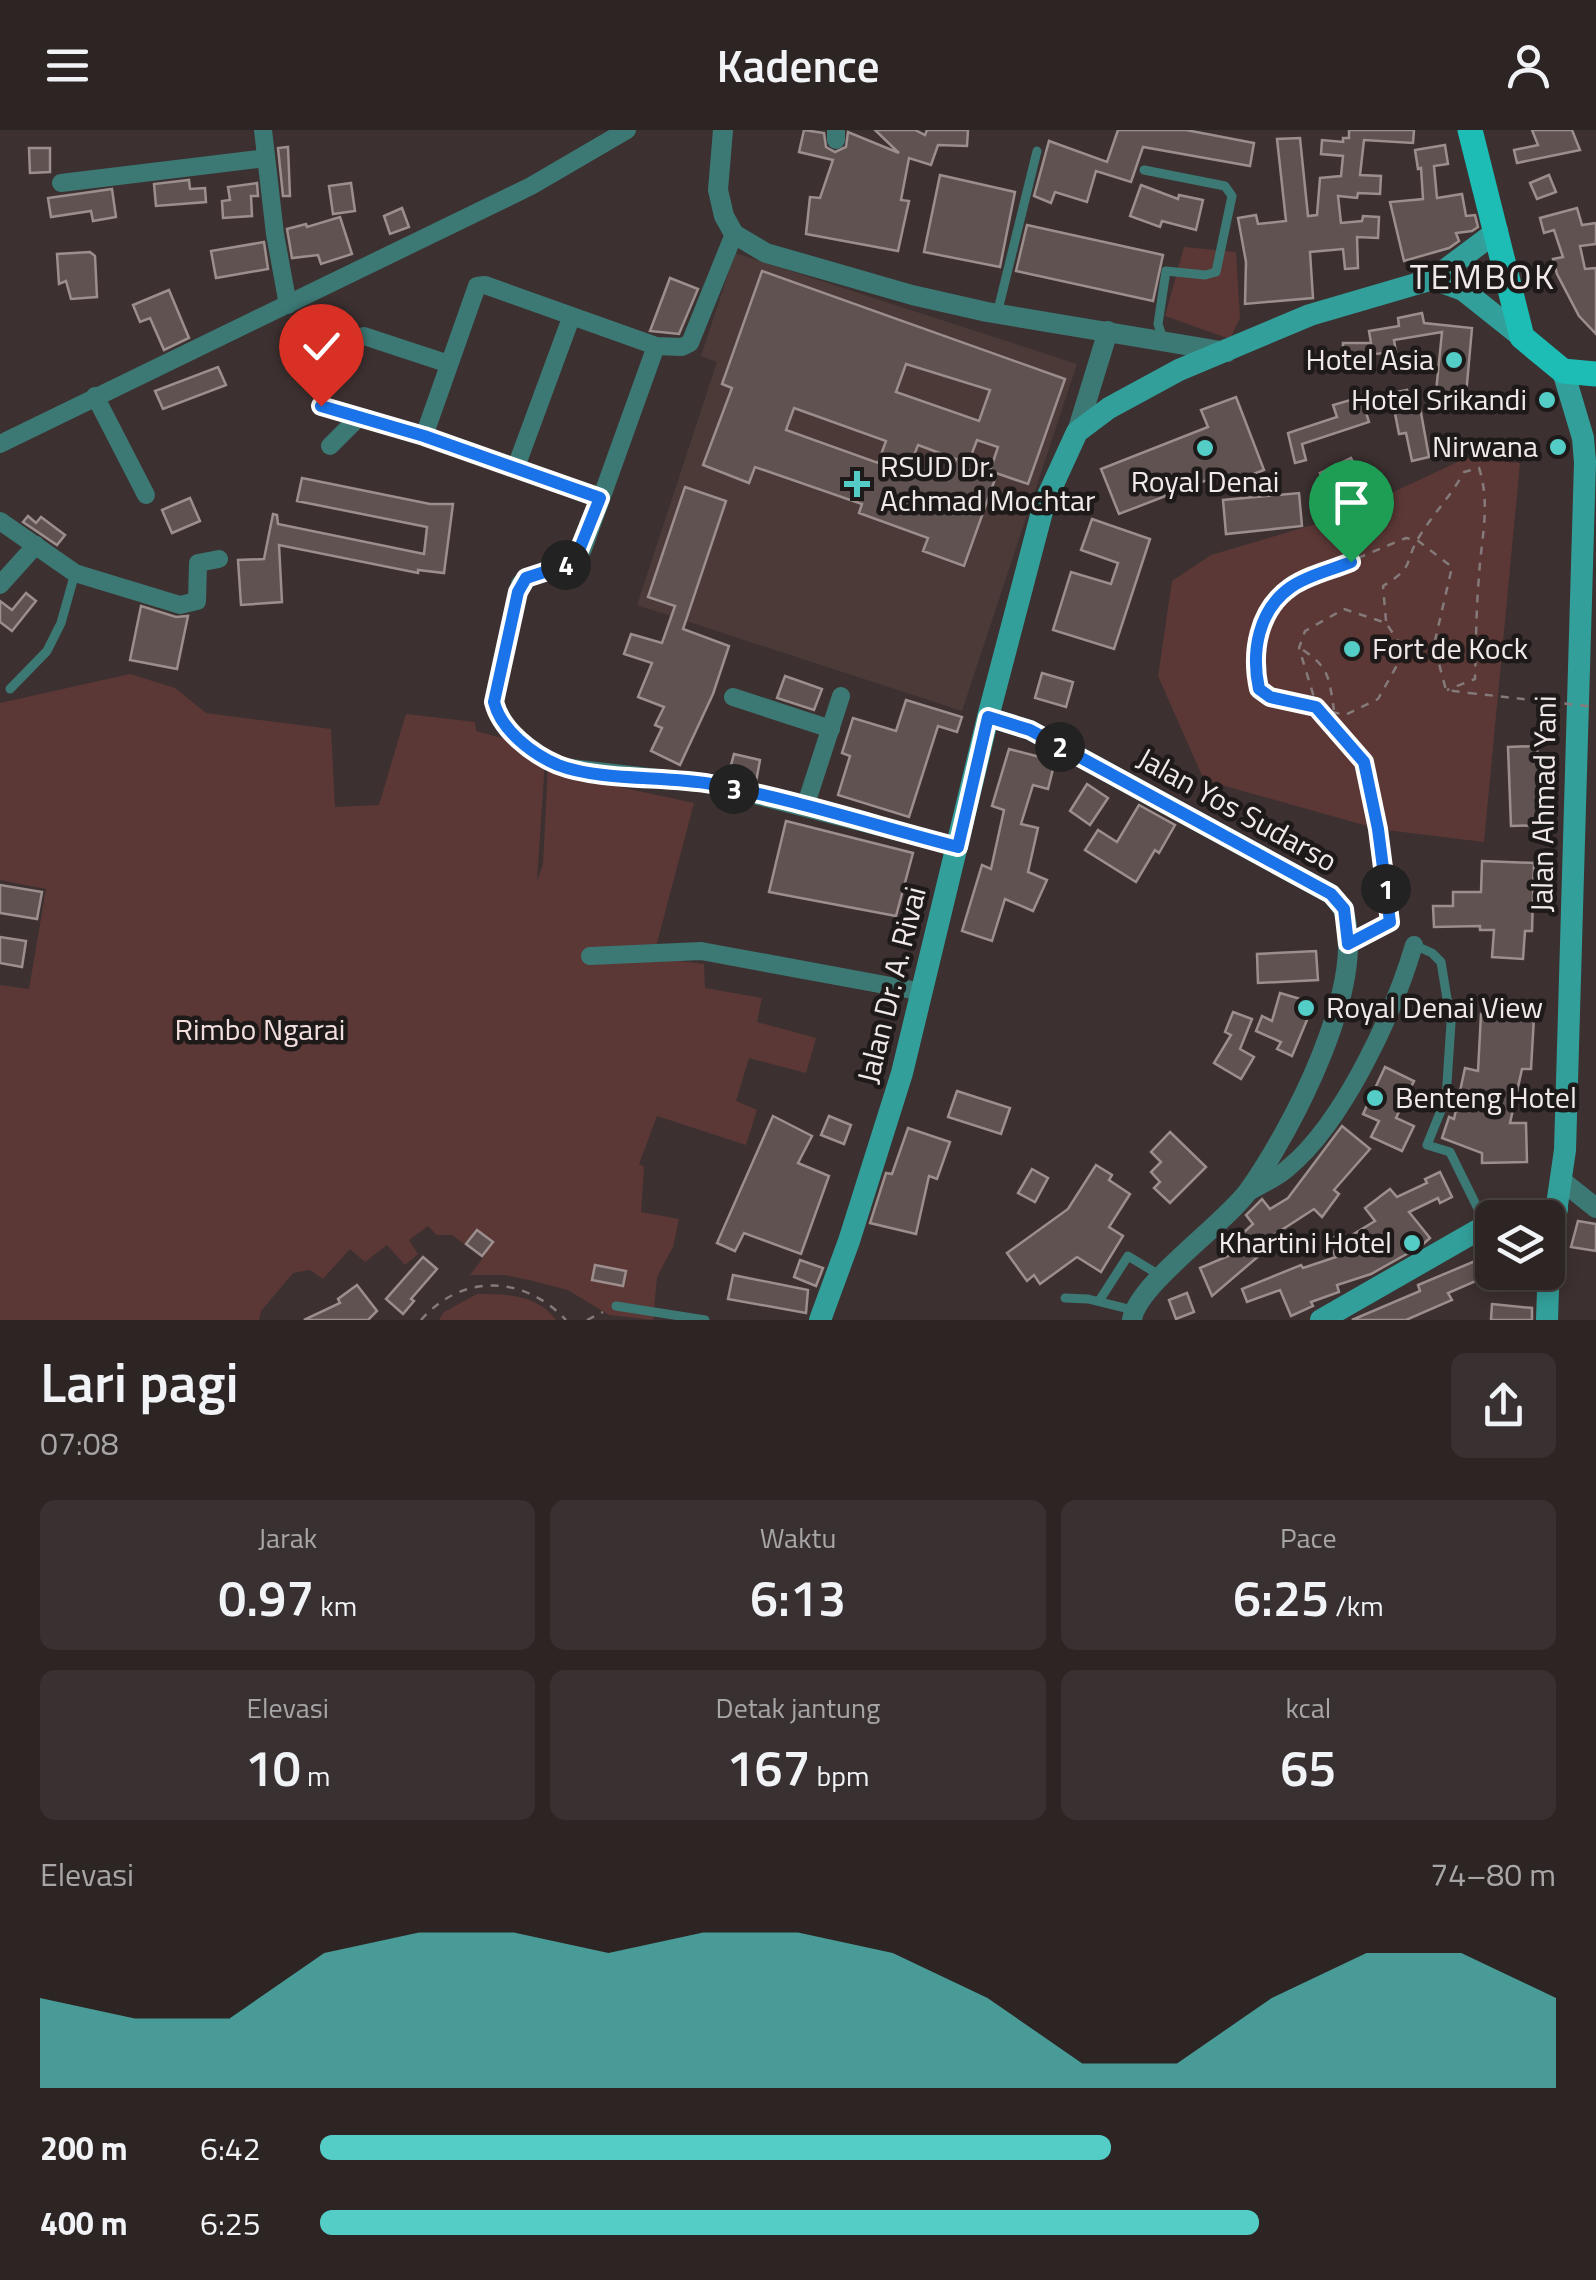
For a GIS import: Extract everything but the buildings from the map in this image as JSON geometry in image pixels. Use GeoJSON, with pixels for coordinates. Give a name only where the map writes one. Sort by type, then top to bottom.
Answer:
{"type":"FeatureCollection","features":[{"type":"Feature","properties":{"kind":"main road"},"geometry":{"type":"LineString","coordinates":[[1470,130],[1522,337]]}},
{"type":"Feature","properties":{"kind":"main road"},"geometry":{"type":"LineString","coordinates":[[1077,432],[1140,390],[1310,315],[1433,279],[1497,231]]}},
{"type":"Feature","properties":{"kind":"main road"},"geometry":{"type":"LineString","coordinates":[[1433,279],[1464,290],[1563,371],[1596,374]]}},
{"type":"Feature","properties":{"kind":"main road","name":"Jalan Ahmad Yani"},"geometry":{"type":"LineString","coordinates":[[1558,1200],[1562,1180],[1585,462],[1583,438],[1563,371]]}},
{"type":"Feature","properties":{"kind":"main road","name":"Jalan Dr. A. Rivai"},"geometry":{"type":"LineString","coordinates":[[820,1320],[892,1108],[1044,504],[1077,432]]}},
{"type":"Feature","properties":{"kind":"main road"},"geometry":{"type":"LineString","coordinates":[[1322,1320],[1475,1232]]}},
{"type":"Feature","properties":{"kind":"main road","name":"Jalan Ahmad Yani"},"geometry":{"type":"LineString","coordinates":[[1547,1320],[1548,1290]]}},
{"type":"Feature","properties":{"kind":"street"},"geometry":{"type":"LineString","coordinates":[[263,130],[274,234],[288,304]]}},
{"type":"Feature","properties":{"kind":"street"},"geometry":{"type":"LineString","coordinates":[[0,444],[531,186],[627,130]]}},
{"type":"Feature","properties":{"kind":"street"},"geometry":{"type":"LineString","coordinates":[[723,130],[718,190],[724,216],[734,234],[766,252],[912,295],[997,314],[1227,352]]}},
{"type":"Feature","properties":{"kind":"street"},"geometry":{"type":"LineString","coordinates":[[61,183],[266,158]]}},
{"type":"Feature","properties":{"kind":"street"},"geometry":{"type":"LineString","coordinates":[[424,436],[477,286],[485,285],[656,346],[682,347],[690,343],[734,234]]}},
{"type":"Feature","properties":{"kind":"street"},"geometry":{"type":"LineString","coordinates":[[516,467],[572,318]]}},
{"type":"Feature","properties":{"kind":"street"},"geometry":{"type":"LineString","coordinates":[[1077,432],[1108,331]]}},
{"type":"Feature","properties":{"kind":"street"},"geometry":{"type":"LineString","coordinates":[[364,336],[450,364]]}},
{"type":"Feature","properties":{"kind":"street"},"geometry":{"type":"LineString","coordinates":[[656,346],[576,558],[520,584],[494,702],[497,716],[540,757],[562,766],[712,784],[958,847]]}},
{"type":"Feature","properties":{"kind":"street"},"geometry":{"type":"LineString","coordinates":[[95,396],[146,495]]}},
{"type":"Feature","properties":{"kind":"street"},"geometry":{"type":"LineString","coordinates":[[321,406],[424,436],[600,498]]}},
{"type":"Feature","properties":{"kind":"street"},"geometry":{"type":"LineString","coordinates":[[330,446],[359,417]]}},
{"type":"Feature","properties":{"kind":"street"},"geometry":{"type":"LineString","coordinates":[[0,521],[75,573],[180,605],[197,600],[198,563],[219,559]]}},
{"type":"Feature","properties":{"kind":"street"},"geometry":{"type":"LineString","coordinates":[[0,585],[36,546]]}},
{"type":"Feature","properties":{"kind":"street"},"geometry":{"type":"LineString","coordinates":[[805,807],[841,696]]}},
{"type":"Feature","properties":{"kind":"street"},"geometry":{"type":"LineString","coordinates":[[732,697],[830,729]]}},
{"type":"Feature","properties":{"kind":"street","name":"Jalan Yos Sudarso"},"geometry":{"type":"LineString","coordinates":[[988,717],[1030,730],[1331,894],[1344,909],[1346,970],[1328,1043],[1287,1126],[1248,1192],[1162,1276],[1133,1315]]}},
{"type":"Feature","properties":{"kind":"street"},"geometry":{"type":"LineString","coordinates":[[1248,1192],[1287,1170],[1323,1130],[1400,991],[1414,945]]}},
{"type":"Feature","properties":{"kind":"street"},"geometry":{"type":"LineString","coordinates":[[590,956],[701,951],[923,992]]}},
{"type":"Feature","properties":{"kind":"street"},"geometry":{"type":"LineString","coordinates":[[1562,1180],[1593,1201]]}},
{"type":"Feature","properties":{"kind":"street"},"geometry":{"type":"LineString","coordinates":[[1565,1207],[1593,1201]]}},
{"type":"Feature","properties":{"kind":"lane"},"geometry":{"type":"LineString","coordinates":[[997,314],[1037,151]]}},
{"type":"Feature","properties":{"kind":"lane"},"geometry":{"type":"LineString","coordinates":[[1144,170],[1225,186],[1232,196],[1216,272],[1204,275],[1166,271],[1158,324],[1163,340]]}},
{"type":"Feature","properties":{"kind":"lane"},"geometry":{"type":"LineString","coordinates":[[10,689],[47,650],[61,623],[75,573]]}},
{"type":"Feature","properties":{"kind":"lane"},"geometry":{"type":"LineString","coordinates":[[1348,944],[1390,922],[1378,829]]}},
{"type":"Feature","properties":{"kind":"lane"},"geometry":{"type":"LineString","coordinates":[[1414,945],[1441,962],[1452,1024],[1446,1098],[1427,1145],[1450,1152],[1479,1200]]}},
{"type":"Feature","properties":{"kind":"lane"},"geometry":{"type":"LineString","coordinates":[[1099,1301],[1128,1256],[1162,1276]]}},
{"type":"Feature","properties":{"kind":"lane"},"geometry":{"type":"LineString","coordinates":[[1065,1298],[1099,1301],[1133,1315]]}},
{"type":"Feature","properties":{"kind":"lane"},"geometry":{"type":"LineString","coordinates":[[616,1306],[705,1320]]}},
{"type":"Feature","properties":{"kind":"path"},"geometry":{"type":"LineString","coordinates":[[1446,690],[1434,645],[1452,567],[1418,540],[1406,538],[1293,585],[1272,604],[1256,644],[1259,689],[1270,697],[1346,714],[1378,699],[1405,651],[1386,623],[1383,586],[1402,574],[1412,560],[1418,540],[1464,472],[1479,468],[1486,489],[1486,512],[1476,614],[1476,679],[1446,690]]}},
{"type":"Feature","properties":{"kind":"path"},"geometry":{"type":"LineString","coordinates":[[1378,829],[1364,762],[1316,707],[1299,648],[1306,630],[1344,609],[1386,623]]}},
{"type":"Feature","properties":{"kind":"path"},"geometry":{"type":"LineString","coordinates":[[1299,648],[1322,663],[1329,678],[1334,712]]}},
{"type":"Feature","properties":{"kind":"path"},"geometry":{"type":"LineString","coordinates":[[1446,690],[1596,707]]}},
{"type":"Feature","properties":{"kind":"path"},"geometry":{"type":"LineString","coordinates":[[421,1320],[450,1295],[490,1284],[530,1292],[548,1302],[566,1320]]}},
{"type":"Feature","properties":{"kind":"path"},"geometry":{"type":"LineString","coordinates":[[586,1320],[616,1306]]}},
{"type":"Feature","properties":{"kind":"shaded area","name":"RSUD Dr. Achmad Mochtar"},"geometry":{"type":"Polygon","coordinates":[[[735,253],[1077,364],[962,711],[637,605],[717,362],[701,356],[735,253]]]}},
{"type":"Feature","properties":{"kind":"green space"},"geometry":{"type":"Polygon","coordinates":[[[1184,247],[1236,252],[1240,318],[1230,339],[1165,316],[1184,247]]]}},
{"type":"Feature","properties":{"kind":"green space"},"geometry":{"type":"Polygon","coordinates":[[[1466,458],[1520,463],[1484,842],[1378,829],[1204,780],[1158,676],[1172,581],[1211,555],[1340,517],[1466,458]]]}},
{"type":"Feature","properties":{"kind":"green space","name":"Rimbo Ngarai"},"geometry":{"type":"Polygon","coordinates":[[[130,674],[175,688],[206,713],[331,729],[335,807],[379,805],[406,714],[475,722],[476,731],[506,739],[545,760],[537,881],[543,864],[548,764],[578,778],[694,803],[653,958],[704,964],[705,988],[762,998],[757,1022],[816,1038],[806,1073],[749,1058],[736,1101],[757,1110],[746,1145],[657,1116],[639,1164],[644,1167],[641,1212],[679,1219],[673,1247],[657,1277],[653,1320],[609,1315],[568,1290],[529,1280],[470,1275],[483,1258],[452,1235],[437,1235],[428,1226],[409,1240],[418,1254],[405,1265],[387,1245],[365,1262],[350,1249],[323,1279],[310,1270],[293,1273],[261,1311],[259,1320],[0,1320],[0,985],[29,989],[46,889],[0,880],[0,703],[130,674]]]}},
{"type":"Feature","properties":{"kind":"green space"},"geometry":{"type":"Polygon","coordinates":[[[477,1294],[530,1300],[556,1320],[439,1320],[444,1312],[477,1294]]]}},
{"type":"Feature","properties":{"kind":"place","name":"Hotel Asia"},"geometry":{"type":"Point","coordinates":[1454,360]}},
{"type":"Feature","properties":{"kind":"place","name":"Hotel Srikandi"},"geometry":{"type":"Point","coordinates":[1547,400]}},
{"type":"Feature","properties":{"kind":"place","name":"Nirwana"},"geometry":{"type":"Point","coordinates":[1558,447]}},
{"type":"Feature","properties":{"kind":"place","name":"Royal Denai"},"geometry":{"type":"Point","coordinates":[1205,448]}},
{"type":"Feature","properties":{"kind":"place","name":"RSUD Dr. Achmad Mochtar"},"geometry":{"type":"Point","coordinates":[857,484]}},
{"type":"Feature","properties":{"kind":"place","name":"Fort de Kock"},"geometry":{"type":"Point","coordinates":[1352,649]}},
{"type":"Feature","properties":{"kind":"place","name":"Royal Denai View"},"geometry":{"type":"Point","coordinates":[1306,1008]}},
{"type":"Feature","properties":{"kind":"place","name":"Benteng Hotel"},"geometry":{"type":"Point","coordinates":[1375,1098]}},
{"type":"Feature","properties":{"kind":"place","name":"Khartini Hotel"},"geometry":{"type":"Point","coordinates":[1412,1243]}},
{"type":"Feature","properties":{"kind":"district","name":"TEMBOK"},"geometry":{"type":"Point","coordinates":[1483,277]}},
{"type":"Feature","properties":{"kind":"route"},"geometry":{"type":"LineString","coordinates":[[321,406],[424,436],[600,498],[576,558],[526,578],[518,592],[494,702],[497,716],[540,757],[582,771],[712,784],[958,847],[988,717],[1030,730],[1331,894],[1344,909],[1348,944],[1390,922],[1378,829],[1364,762],[1316,707],[1270,697],[1259,689],[1255,670],[1256,644],[1272,604],[1293,585],[1351,562]]}}]}
